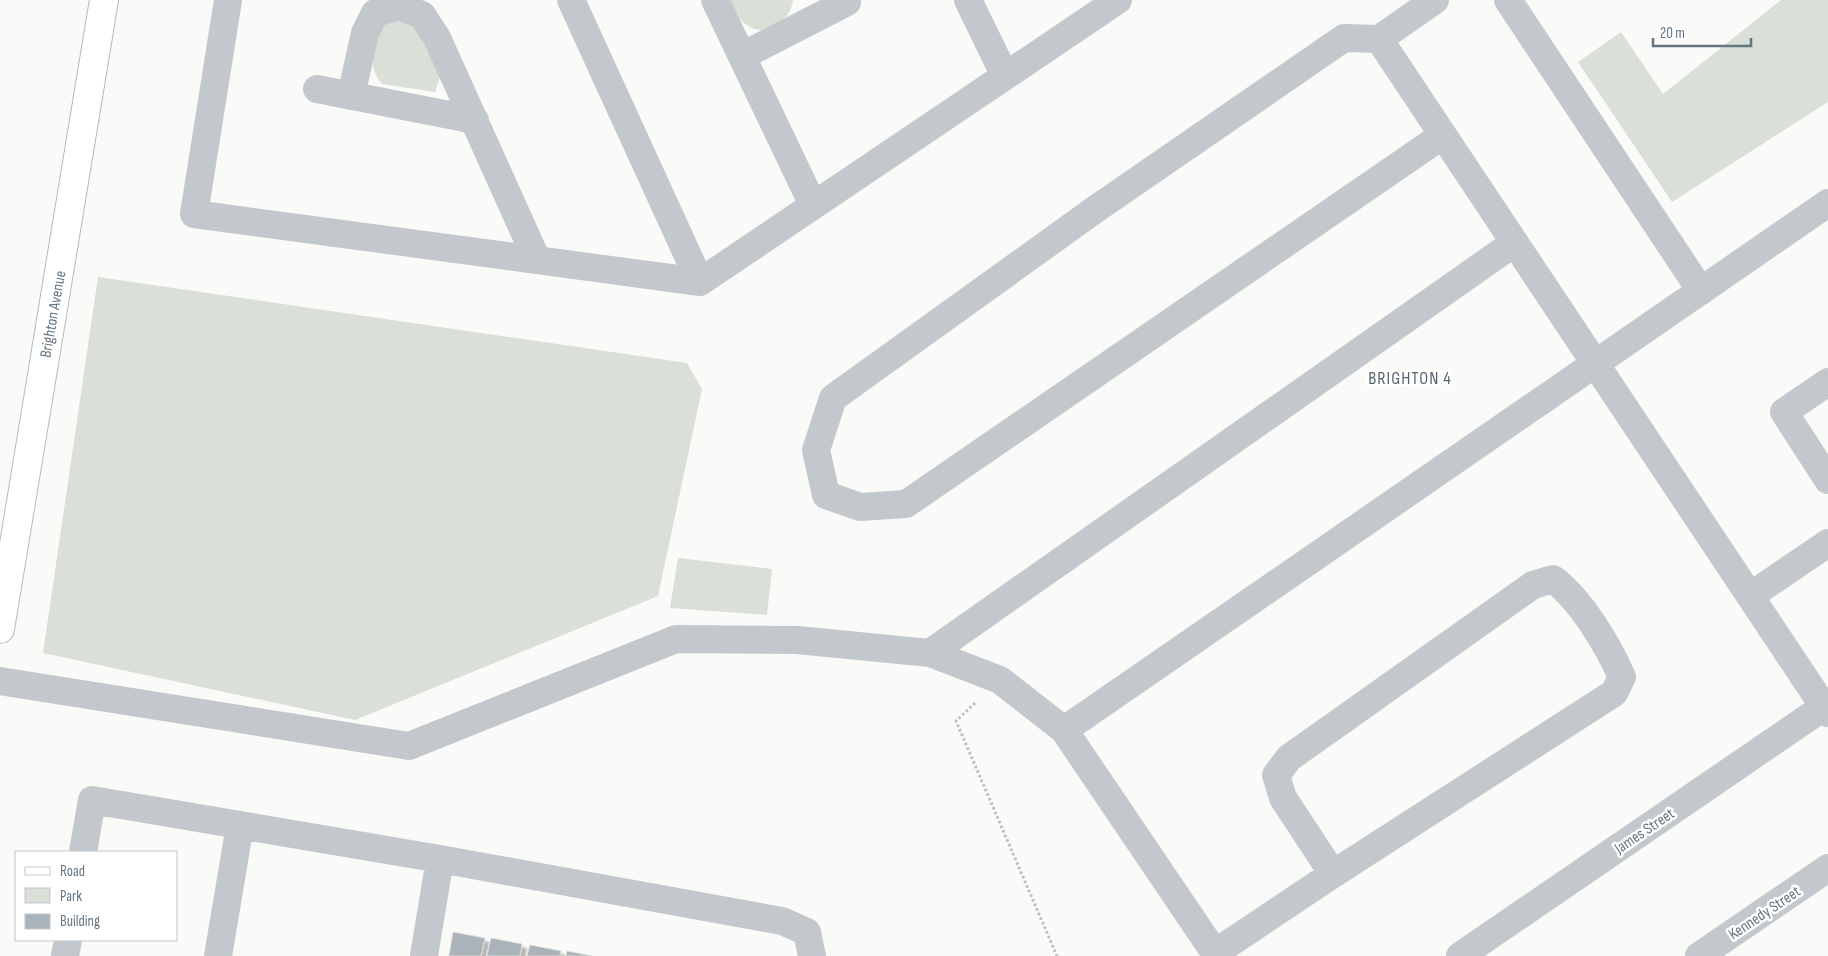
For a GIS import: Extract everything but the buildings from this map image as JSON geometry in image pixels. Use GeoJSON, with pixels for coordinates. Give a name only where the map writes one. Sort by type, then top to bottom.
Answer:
{"type":"FeatureCollection","features":[{"type":"Feature","properties":{"kind":"main road","name":"Brighton Avenue"},"geometry":{"type":"LineString","coordinates":[[0,629],[104,0]]}},
{"type":"Feature","properties":{"kind":"street"},"geometry":{"type":"LineString","coordinates":[[228,0],[194,214],[700,282],[1118,0]]}},
{"type":"Feature","properties":{"kind":"street"},"geometry":{"type":"LineString","coordinates":[[571,0],[700,282]]}},
{"type":"Feature","properties":{"kind":"street"},"geometry":{"type":"LineString","coordinates":[[716,0],[813,205]]}},
{"type":"Feature","properties":{"kind":"street"},"geometry":{"type":"LineString","coordinates":[[968,0],[1005,76]]}},
{"type":"Feature","properties":{"kind":"street"},"geometry":{"type":"LineString","coordinates":[[1435,0],[1379,39],[1344,38],[1093,211],[833,398],[816,450],[826,495],[860,507],[906,504],[1443,135]]}},
{"type":"Feature","properties":{"kind":"street"},"geometry":{"type":"LineString","coordinates":[[1508,0],[1701,291]]}},
{"type":"Feature","properties":{"kind":"street"},"geometry":{"type":"LineString","coordinates":[[742,56],[813,9],[847,2]]}},
{"type":"Feature","properties":{"kind":"street"},"geometry":{"type":"LineString","coordinates":[[351,96],[366,33],[374,13],[399,6],[422,15],[437,38],[537,260]]}},
{"type":"Feature","properties":{"kind":"street"},"geometry":{"type":"LineString","coordinates":[[1379,39],[1826,708]]}},
{"type":"Feature","properties":{"kind":"street"},"geometry":{"type":"LineString","coordinates":[[317,89],[475,120]]}},
{"type":"Feature","properties":{"kind":"street"},"geometry":{"type":"LineString","coordinates":[[1064,730],[1828,203]]}},
{"type":"Feature","properties":{"kind":"street"},"geometry":{"type":"LineString","coordinates":[[930,653],[1514,243]]}},
{"type":"Feature","properties":{"kind":"street"},"geometry":{"type":"LineString","coordinates":[[1828,382],[1784,412],[1828,480]]}},
{"type":"Feature","properties":{"kind":"street"},"geometry":{"type":"LineString","coordinates":[[1750,596],[1828,544]]}},
{"type":"Feature","properties":{"kind":"street"},"geometry":{"type":"LineString","coordinates":[[0,681],[409,746],[676,639],[797,640],[930,653],[1000,680],[1064,730],[1216,955],[1333,874],[1614,692],[1622,677],[1614,659],[1568,591],[1553,579],[1533,585],[1289,758],[1276,775],[1283,798],[1333,874]]}},
{"type":"Feature","properties":{"kind":"street","name":"James Street"},"geometry":{"type":"LineString","coordinates":[[1460,956],[1826,708]]}},
{"type":"Feature","properties":{"kind":"street"},"geometry":{"type":"LineString","coordinates":[[83,851],[92,800],[440,859],[782,921],[806,932],[812,956]]}},
{"type":"Feature","properties":{"kind":"street"},"geometry":{"type":"LineString","coordinates":[[218,956],[240,825]]}},
{"type":"Feature","properties":{"kind":"street"},"geometry":{"type":"LineString","coordinates":[[424,956],[440,859]]}},
{"type":"Feature","properties":{"kind":"street","name":"Kennedy Street"},"geometry":{"type":"LineString","coordinates":[[1699,956],[1828,868]]}},
{"type":"Feature","properties":{"kind":"street"},"geometry":{"type":"LineString","coordinates":[[66,956],[68,941]]}},
{"type":"Feature","properties":{"kind":"path"},"geometry":{"type":"LineString","coordinates":[[1000,680],[956,721],[1057,956]]}},
{"type":"Feature","properties":{"kind":"green space"},"geometry":{"type":"Polygon","coordinates":[[[730,0],[793,1],[791,9],[781,22],[774,27],[760,30],[752,28],[741,21],[730,0]]]}},
{"type":"Feature","properties":{"kind":"green space"},"geometry":{"type":"Polygon","coordinates":[[[1781,0],[1828,0],[1828,102],[1672,202],[1578,62],[1621,32],[1663,94],[1781,0]]]}},
{"type":"Feature","properties":{"kind":"green space"},"geometry":{"type":"Polygon","coordinates":[[[398,17],[418,21],[441,74],[435,92],[382,84],[376,75],[372,56],[376,37],[381,28],[398,17]]]}},
{"type":"Feature","properties":{"kind":"green space"},"geometry":{"type":"Polygon","coordinates":[[[98,277],[687,363],[702,389],[658,596],[355,720],[43,653],[98,277]]]}},
{"type":"Feature","properties":{"kind":"green space"},"geometry":{"type":"Polygon","coordinates":[[[678,558],[772,569],[767,615],[670,608],[678,558]]]}},
{"type":"Feature","properties":{"kind":"district","name":"BRIGHTON 4"},"geometry":{"type":"Point","coordinates":[1410,378]}}]}
